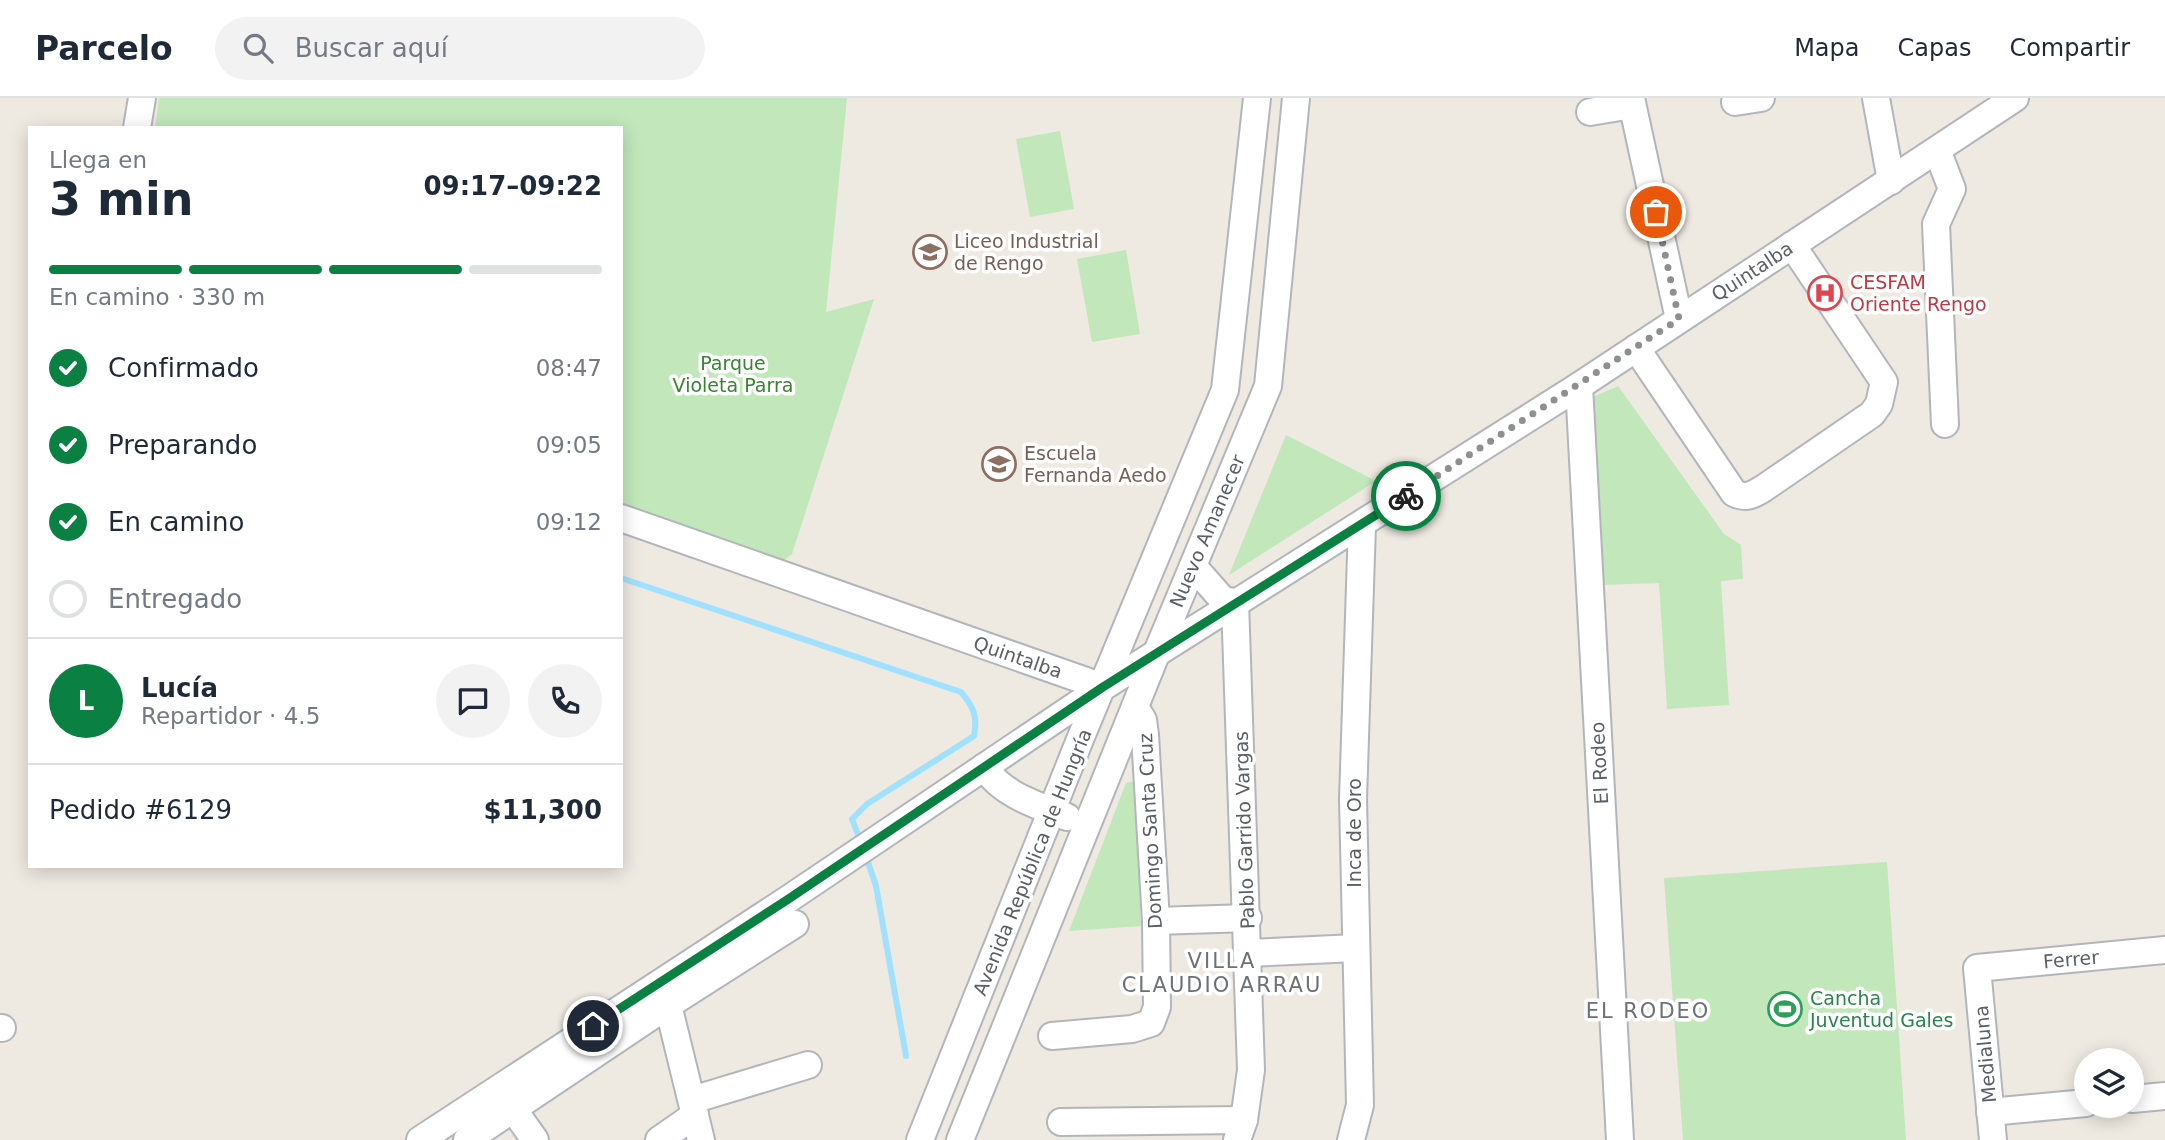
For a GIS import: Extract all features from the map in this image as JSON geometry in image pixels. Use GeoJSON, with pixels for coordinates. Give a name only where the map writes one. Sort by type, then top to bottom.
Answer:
{"type":"FeatureCollection","features":[{"type":"Feature","properties":{"kind":"street"},"geometry":{"type":"LineString","coordinates":[[137,126],[142,98]]}},
{"type":"Feature","properties":{"kind":"street","name":"Avenida República de Hungría"},"geometry":{"type":"LineString","coordinates":[[920,1140],[1225,390],[1257,98]]}},
{"type":"Feature","properties":{"kind":"street","name":"Nuevo Amanecer"},"geometry":{"type":"LineString","coordinates":[[960,1140],[1157,652],[1268,386],[1296,98]]}},
{"type":"Feature","properties":{"kind":"street"},"geometry":{"type":"LineString","coordinates":[[1735,102],[1761,98]]}},
{"type":"Feature","properties":{"kind":"street"},"geometry":{"type":"LineString","coordinates":[[1876,98],[1891,181]]}},
{"type":"Feature","properties":{"kind":"street","name":"Quintalba"},"geometry":{"type":"LineString","coordinates":[[623,519],[1103,687],[1579,386],[2015,98]]}},
{"type":"Feature","properties":{"kind":"street"},"geometry":{"type":"LineString","coordinates":[[1590,113],[1632,101],[1679,319]]}},
{"type":"Feature","properties":{"kind":"street"},"geometry":{"type":"LineString","coordinates":[[1937,150],[1952,189],[1936,224],[1945,424]]}},
{"type":"Feature","properties":{"kind":"street"},"geometry":{"type":"LineString","coordinates":[[1243,232],[1282,233]]}},
{"type":"Feature","properties":{"kind":"street"},"geometry":{"type":"LineString","coordinates":[[1636,348],[1734,493],[1742,497],[1752,495],[1763,488],[1872,414],[1883,394],[1884,382],[1792,245]]}},
{"type":"Feature","properties":{"kind":"street","name":"El Rodeo"},"geometry":{"type":"LineString","coordinates":[[1579,386],[1620,1140]]}},
{"type":"Feature","properties":{"kind":"street","name":"Inca de Oro"},"geometry":{"type":"LineString","coordinates":[[1351,1140],[1360,1105],[1353,799],[1362,525]]}},
{"type":"Feature","properties":{"kind":"street"},"geometry":{"type":"LineString","coordinates":[[1193,566],[1223,600],[1235,603]]}},
{"type":"Feature","properties":{"kind":"street","name":"Pablo Garrido Vargas"},"geometry":{"type":"LineString","coordinates":[[1235,603],[1248,918],[1251,1070],[1240,1130]]}},
{"type":"Feature","properties":{"kind":"street"},"geometry":{"type":"LineString","coordinates":[[467,1140],[513,1109],[663,994],[863,848],[1103,687]]}},
{"type":"Feature","properties":{"kind":"street","name":"Domingo Santa Cruz"},"geometry":{"type":"LineString","coordinates":[[1052,1036],[1132,1029],[1151,1023],[1157,1007],[1156,921],[1145,735],[1143,720],[1135,707]]}},
{"type":"Feature","properties":{"kind":"street"},"geometry":{"type":"LineString","coordinates":[[984,767],[993,781],[1004,790],[1087,825]]}},
{"type":"Feature","properties":{"kind":"street"},"geometry":{"type":"LineString","coordinates":[[1156,921],[1248,918]]}},
{"type":"Feature","properties":{"kind":"street"},"geometry":{"type":"LineString","coordinates":[[420,1140],[663,994],[795,924]]}},
{"type":"Feature","properties":{"kind":"street"},"geometry":{"type":"LineString","coordinates":[[1249,953],[1356,948]]}},
{"type":"Feature","properties":{"kind":"street","name":"Ferrer"},"geometry":{"type":"LineString","coordinates":[[1977,968],[2165,950]]}},
{"type":"Feature","properties":{"kind":"street","name":"Medialuna"},"geometry":{"type":"LineString","coordinates":[[1977,968],[1993,1140]]}},
{"type":"Feature","properties":{"kind":"street"},"geometry":{"type":"LineString","coordinates":[[663,994],[696,1118]]}},
{"type":"Feature","properties":{"kind":"street"},"geometry":{"type":"LineString","coordinates":[[659,1140],[696,1118],[808,1065]]}},
{"type":"Feature","properties":{"kind":"street"},"geometry":{"type":"LineString","coordinates":[[2144,1098],[2165,1096]]}},
{"type":"Feature","properties":{"kind":"street"},"geometry":{"type":"LineString","coordinates":[[1990,1112],[2074,1104]]}},
{"type":"Feature","properties":{"kind":"street"},"geometry":{"type":"LineString","coordinates":[[513,1109],[535,1140]]}},
{"type":"Feature","properties":{"kind":"street"},"geometry":{"type":"LineString","coordinates":[[1061,1122],[1240,1130]]}},
{"type":"Feature","properties":{"kind":"green space","name":"Parque Violeta Parra"},"geometry":{"type":"Polygon","coordinates":[[[159,98],[847,98],[826,312],[874,299],[792,554],[781,563],[623,512],[623,126],[155,126],[159,98]]]}},
{"type":"Feature","properties":{"kind":"green space"},"geometry":{"type":"Polygon","coordinates":[[[1060,131],[1074,209],[1030,217],[1016,139],[1060,131]]]}},
{"type":"Feature","properties":{"kind":"green space"},"geometry":{"type":"Polygon","coordinates":[[[1126,250],[1140,334],[1092,342],[1077,259],[1126,250]]]}},
{"type":"Feature","properties":{"kind":"green space"},"geometry":{"type":"Polygon","coordinates":[[[1618,386],[1724,534],[1741,545],[1743,579],[1721,581],[1729,705],[1667,709],[1659,583],[1600,585],[1593,397],[1618,386]]]}},
{"type":"Feature","properties":{"kind":"green space"},"geometry":{"type":"Polygon","coordinates":[[[1286,435],[1376,481],[1229,575],[1286,435]]]}},
{"type":"Feature","properties":{"kind":"green space"},"geometry":{"type":"Polygon","coordinates":[[[1135,781],[1141,926],[1069,931],[1126,783],[1135,781]]]}},
{"type":"Feature","properties":{"kind":"green space","name":"Cancha Juventud Gales"},"geometry":{"type":"Polygon","coordinates":[[[1887,862],[1906,1140],[1683,1140],[1664,878],[1887,862]]]}},
{"type":"Feature","properties":{"kind":"waterway"},"geometry":{"type":"LineString","coordinates":[[623,579],[961,692],[973,712],[974,736],[867,804],[852,819],[861,842]]}},
{"type":"Feature","properties":{"kind":"waterway"},"geometry":{"type":"LineString","coordinates":[[866,856],[876,886],[906,1056]]}},
{"type":"Feature","properties":{"kind":"way so far"},"geometry":{"type":"LineString","coordinates":[[1406,496],[1679,319],[1656,212]]}},
{"type":"Feature","properties":{"kind":"place","name":"Liceo Industrial de Rengo"},"geometry":{"type":"Point","coordinates":[930,252]}},
{"type":"Feature","properties":{"kind":"place","name":"CESFAM Oriente Rengo"},"geometry":{"type":"Point","coordinates":[1825,293]}},
{"type":"Feature","properties":{"kind":"place","name":"Escuela Fernanda Aedo"},"geometry":{"type":"Point","coordinates":[999,464]}},
{"type":"Feature","properties":{"kind":"place","name":"Cancha Juventud Gales"},"geometry":{"type":"Point","coordinates":[1785,1009]}},
{"type":"Feature","properties":{"kind":"district","name":"VILLA CLAUDIO ARRAU"},"geometry":{"type":"Point","coordinates":[1222,973]}},
{"type":"Feature","properties":{"kind":"district","name":"EL RODEO"},"geometry":{"type":"Point","coordinates":[1648,1011]}},
{"type":"Feature","properties":{"kind":"route"},"geometry":{"type":"LineString","coordinates":[[593,1026],[787,900],[1103,687],[1406,496]]}}]}
